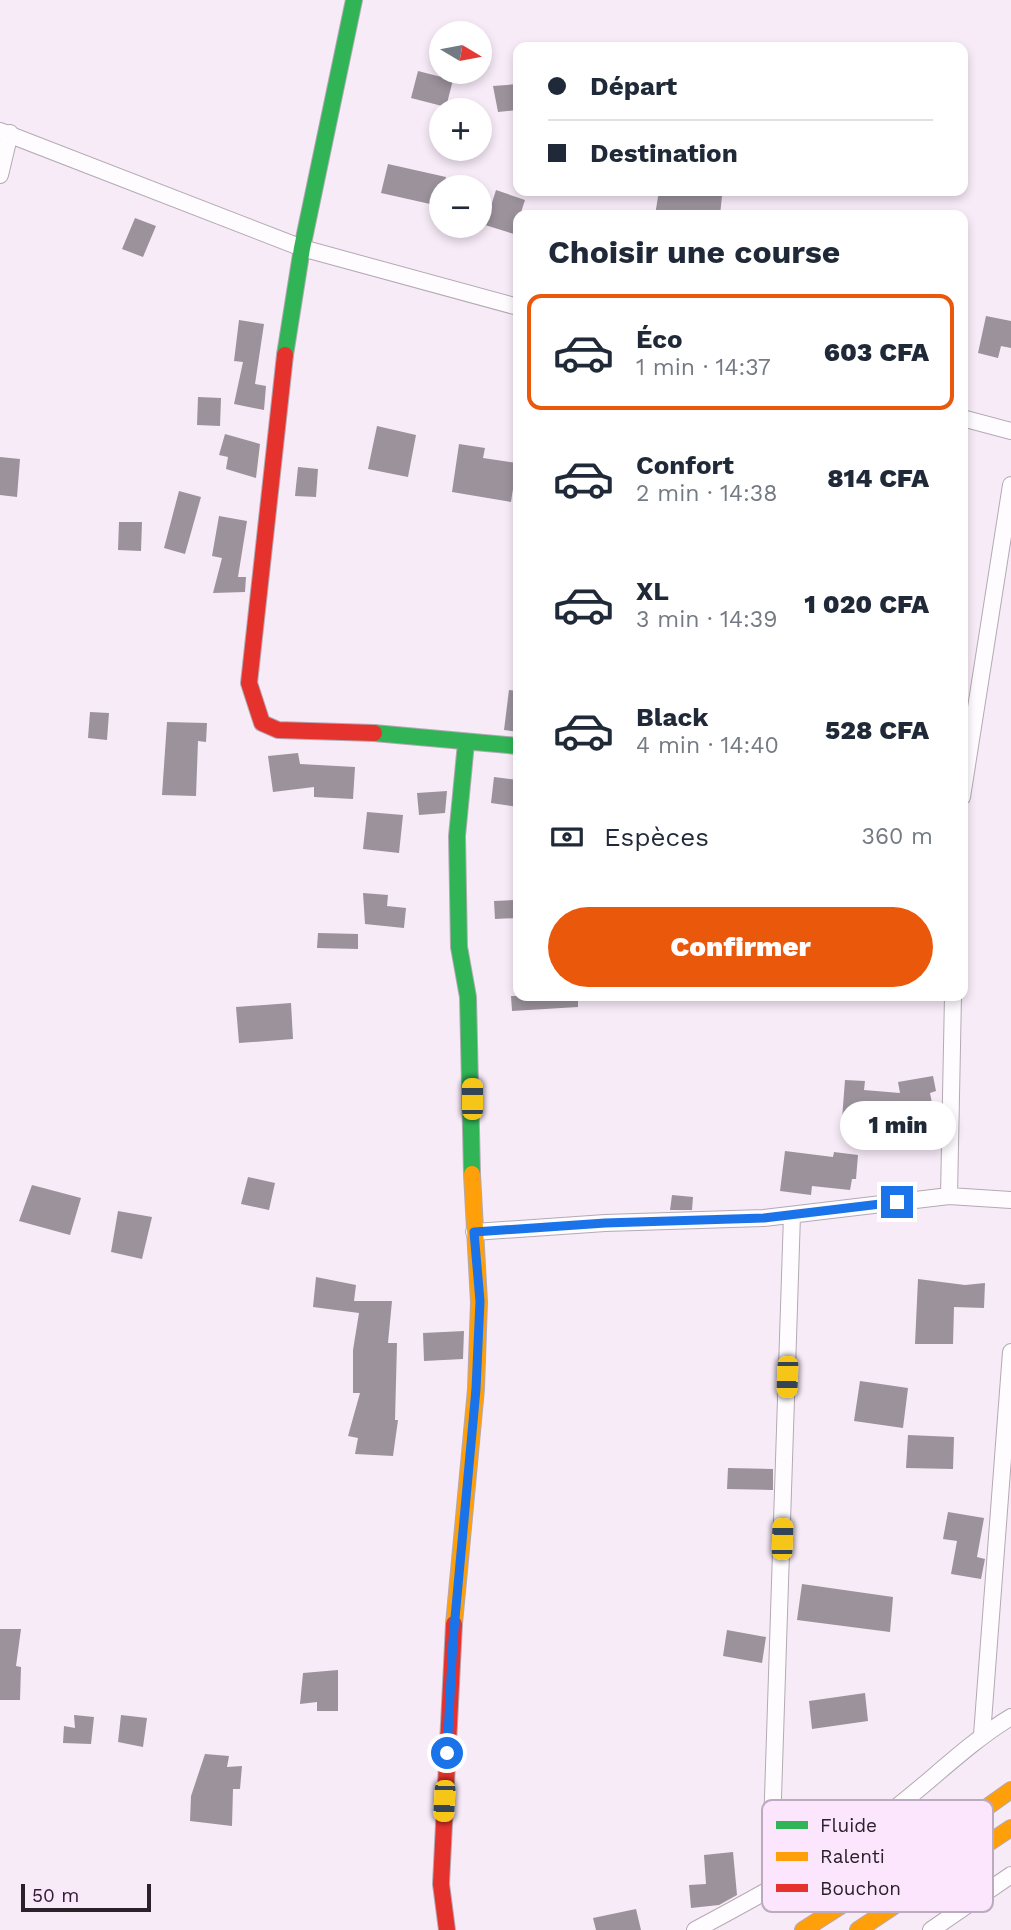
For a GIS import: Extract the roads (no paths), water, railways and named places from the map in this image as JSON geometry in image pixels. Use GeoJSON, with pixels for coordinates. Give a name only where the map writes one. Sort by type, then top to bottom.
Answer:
{"type":"FeatureCollection","features":[{"type":"Feature","properties":{"kind":"street"},"geometry":{"type":"LineString","coordinates":[[354,0],[302,248],[281,378],[249,683],[262,723],[278,730],[407,734],[466,743],[513,746]]}},
{"type":"Feature","properties":{"kind":"street"},"geometry":{"type":"LineString","coordinates":[[0,175],[5,132],[302,248],[513,306]]}},
{"type":"Feature","properties":{"kind":"street"},"geometry":{"type":"LineString","coordinates":[[968,420],[1011,431]]}},
{"type":"Feature","properties":{"kind":"street"},"geometry":{"type":"LineString","coordinates":[[968,759],[1011,485]]}},
{"type":"Feature","properties":{"kind":"street"},"geometry":{"type":"LineString","coordinates":[[447,1930],[441,1884],[453,1640],[476,1389],[480,1301],[474,1232],[471,1048],[459,933],[457,836],[466,743]]}},
{"type":"Feature","properties":{"kind":"street"},"geometry":{"type":"LineString","coordinates":[[949,1196],[953,1001]]}},
{"type":"Feature","properties":{"kind":"street"},"geometry":{"type":"LineString","coordinates":[[474,1232],[792,1215],[949,1196],[1011,1200]]}},
{"type":"Feature","properties":{"kind":"street"},"geometry":{"type":"LineString","coordinates":[[773,1800],[792,1215]]}},
{"type":"Feature","properties":{"kind":"street"},"geometry":{"type":"LineString","coordinates":[[982,1735],[1011,1352]]}},
{"type":"Feature","properties":{"kind":"street"},"geometry":{"type":"LineString","coordinates":[[903,1800],[982,1735],[1011,1717]]}},
{"type":"Feature","properties":{"kind":"street"},"geometry":{"type":"LineString","coordinates":[[993,1803],[1011,1790]]}},
{"type":"Feature","properties":{"kind":"street"},"geometry":{"type":"LineString","coordinates":[[993,1840],[1011,1828]]}},
{"type":"Feature","properties":{"kind":"street"},"geometry":{"type":"LineString","coordinates":[[993,1887],[1011,1875]]}},
{"type":"Feature","properties":{"kind":"street"},"geometry":{"type":"LineString","coordinates":[[695,1930],[762,1893]]}},
{"type":"Feature","properties":{"kind":"street"},"geometry":{"type":"LineString","coordinates":[[803,1930],[831,1912]]}},
{"type":"Feature","properties":{"kind":"street"},"geometry":{"type":"LineString","coordinates":[[858,1930],[885,1912]]}},
{"type":"Feature","properties":{"kind":"street"},"geometry":{"type":"LineString","coordinates":[[931,1930],[957,1912]]}}]}
